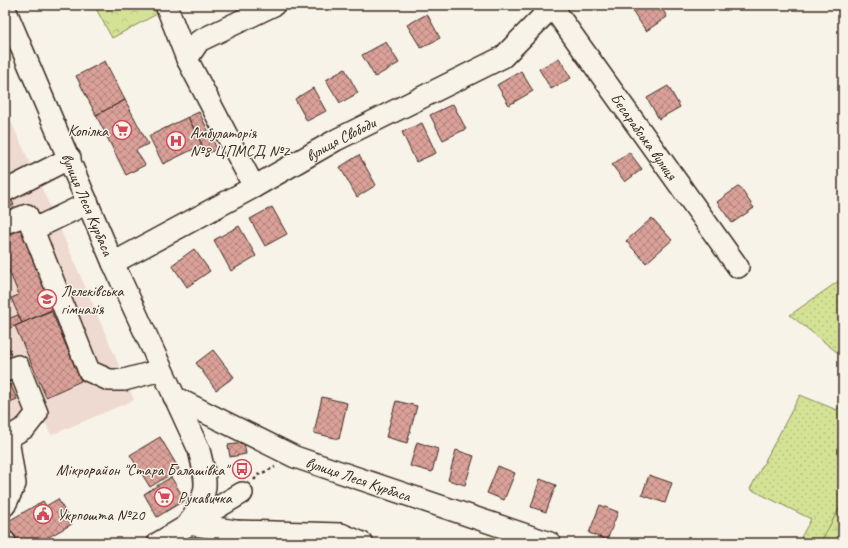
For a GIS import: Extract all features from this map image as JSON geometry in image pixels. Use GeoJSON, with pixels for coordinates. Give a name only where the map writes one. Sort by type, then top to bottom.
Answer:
{"type":"FeatureCollection","features":[{"type":"Feature","properties":{"kind":"street"},"geometry":{"type":"LineString","coordinates":[[166,5],[188,59],[254,187]]}},
{"type":"Feature","properties":{"kind":"street"},"geometry":{"type":"LineString","coordinates":[[188,59],[199,41],[274,5]]}},
{"type":"Feature","properties":{"kind":"street","name":"вулиця Свободи"},"geometry":{"type":"LineString","coordinates":[[113,263],[254,187],[336,140],[503,57],[554,6]]}},
{"type":"Feature","properties":{"kind":"street","name":"Бесарабська вулиця"},"geometry":{"type":"LineString","coordinates":[[554,6],[738,267]]}},
{"type":"Feature","properties":{"kind":"street","name":"вулиця Леся Курбаса"},"geometry":{"type":"LineString","coordinates":[[5,9],[70,158],[113,263],[199,450],[206,480],[201,504],[188,524]]}},
{"type":"Feature","properties":{"kind":"street"},"geometry":{"type":"LineString","coordinates":[[5,191],[70,158]]}},
{"type":"Feature","properties":{"kind":"street"},"geometry":{"type":"LineString","coordinates":[[34,229],[88,202]]}},
{"type":"Feature","properties":{"kind":"street"},"geometry":{"type":"LineString","coordinates":[[5,223],[27,215],[34,229],[89,371],[109,380],[124,380],[161,370]]}},
{"type":"Feature","properties":{"kind":"street"},"geometry":{"type":"LineString","coordinates":[[5,371],[18,366],[37,413],[26,427],[8,438],[15,484],[5,505]]}},
{"type":"Feature","properties":{"kind":"street","name":"вулиця Леся Курбаса"},"geometry":{"type":"LineString","coordinates":[[174,397],[295,457],[550,543]]}},
{"type":"Feature","properties":{"kind":"street"},"geometry":{"type":"LineString","coordinates":[[158,543],[242,493]]}},
{"type":"Feature","properties":{"kind":"street"},"geometry":{"type":"LineString","coordinates":[[188,524],[236,531],[341,534],[362,543]]}},
{"type":"Feature","properties":{"kind":"path"},"geometry":{"type":"LineString","coordinates":[[242,493],[258,475],[295,457]]}},
{"type":"Feature","properties":{"kind":"shaded area","name":"Лелеківська гімназія"},"geometry":{"type":"Polygon","coordinates":[[[5,109],[55,217],[134,400],[51,435],[40,411],[5,426],[5,109]]]}},
{"type":"Feature","properties":{"kind":"green space"},"geometry":{"type":"Polygon","coordinates":[[[94,5],[151,5],[157,14],[112,38],[94,5]]]}},
{"type":"Feature","properties":{"kind":"green space"},"geometry":{"type":"Polygon","coordinates":[[[843,278],[843,357],[790,315],[843,278]]]}},
{"type":"Feature","properties":{"kind":"green space"},"geometry":{"type":"Polygon","coordinates":[[[800,395],[837,410],[843,399],[843,502],[820,543],[798,543],[811,519],[750,489],[800,395]]]}},
{"type":"Feature","properties":{"kind":"green space"},"geometry":{"type":"Polygon","coordinates":[[[843,502],[843,543],[820,543],[843,502]]]}},
{"type":"Feature","properties":{"kind":"building"},"geometry":{"type":"Polygon","coordinates":[[[640,5],[660,5],[667,17],[646,31],[632,10],[640,5]]]}},
{"type":"Feature","properties":{"kind":"building"},"geometry":{"type":"Polygon","coordinates":[[[427,14],[440,38],[421,48],[407,25],[427,14]]]}},
{"type":"Feature","properties":{"kind":"building"},"geometry":{"type":"Polygon","coordinates":[[[386,42],[399,63],[375,77],[362,55],[386,42]]]}},
{"type":"Feature","properties":{"kind":"building"},"geometry":{"type":"Polygon","coordinates":[[[559,58],[571,78],[551,89],[539,69],[559,58]]]}},
{"type":"Feature","properties":{"kind":"building"},"geometry":{"type":"Polygon","coordinates":[[[105,61],[125,100],[96,115],[76,76],[105,61]]]}},
{"type":"Feature","properties":{"kind":"building"},"geometry":{"type":"Polygon","coordinates":[[[345,69],[358,93],[340,103],[326,80],[345,69]]]}},
{"type":"Feature","properties":{"kind":"building"},"geometry":{"type":"Polygon","coordinates":[[[521,71],[533,91],[509,105],[497,85],[521,71]]]}},
{"type":"Feature","properties":{"kind":"building"},"geometry":{"type":"Polygon","coordinates":[[[668,86],[680,107],[659,119],[647,98],[668,86]]]}},
{"type":"Feature","properties":{"kind":"building"},"geometry":{"type":"Polygon","coordinates":[[[313,88],[326,111],[307,121],[295,99],[313,88]]]}},
{"type":"Feature","properties":{"kind":"building","name":"Копілка"},"geometry":{"type":"Polygon","coordinates":[[[125,100],[148,144],[136,150],[145,165],[126,175],[96,115],[125,100]]]}},
{"type":"Feature","properties":{"kind":"building"},"geometry":{"type":"Polygon","coordinates":[[[453,104],[466,129],[443,140],[430,115],[453,104]]]}},
{"type":"Feature","properties":{"kind":"building"},"geometry":{"type":"Polygon","coordinates":[[[199,112],[217,149],[207,154],[188,117],[199,112]]]}},
{"type":"Feature","properties":{"kind":"building","name":"Амбулаторія №8 ЦПМСД №2"},"geometry":{"type":"Polygon","coordinates":[[[188,117],[202,145],[163,164],[149,136],[188,117]]]}},
{"type":"Feature","properties":{"kind":"building"},"geometry":{"type":"Polygon","coordinates":[[[422,123],[436,153],[416,162],[402,132],[422,123]]]}},
{"type":"Feature","properties":{"kind":"building"},"geometry":{"type":"Polygon","coordinates":[[[629,152],[642,169],[625,182],[612,165],[629,152]]]}},
{"type":"Feature","properties":{"kind":"building"},"geometry":{"type":"Polygon","coordinates":[[[359,155],[376,185],[357,197],[340,167],[359,155]]]}},
{"type":"Feature","properties":{"kind":"building"},"geometry":{"type":"Polygon","coordinates":[[[739,186],[754,208],[732,223],[717,202],[739,186]]]}},
{"type":"Feature","properties":{"kind":"building"},"geometry":{"type":"Polygon","coordinates":[[[11,199],[14,205],[5,209],[5,201],[11,199]]]}},
{"type":"Feature","properties":{"kind":"building"},"geometry":{"type":"Polygon","coordinates":[[[272,207],[287,234],[265,246],[250,219],[272,207]]]}},
{"type":"Feature","properties":{"kind":"building"},"geometry":{"type":"Polygon","coordinates":[[[652,218],[672,240],[646,263],[626,241],[652,218]]]}},
{"type":"Feature","properties":{"kind":"building"},"geometry":{"type":"Polygon","coordinates":[[[239,226],[256,256],[231,271],[214,240],[239,226]]]}},
{"type":"Feature","properties":{"kind":"building"},"geometry":{"type":"Polygon","coordinates":[[[25,227],[58,308],[22,323],[11,298],[19,295],[5,261],[5,236],[25,227]]]}},
{"type":"Feature","properties":{"kind":"building"},"geometry":{"type":"Polygon","coordinates":[[[194,249],[210,271],[187,287],[172,265],[194,249]]]}},
{"type":"Feature","properties":{"kind":"building"},"geometry":{"type":"Polygon","coordinates":[[[51,310],[81,381],[46,397],[15,326],[51,310]]]}},
{"type":"Feature","properties":{"kind":"building"},"geometry":{"type":"Polygon","coordinates":[[[18,315],[22,323],[5,330],[5,320],[18,315]]]}},
{"type":"Feature","properties":{"kind":"building"},"geometry":{"type":"Polygon","coordinates":[[[5,331],[8,339],[5,340],[5,331]]]}},
{"type":"Feature","properties":{"kind":"building"},"geometry":{"type":"Polygon","coordinates":[[[5,340],[11,352],[5,355],[5,340]]]}},
{"type":"Feature","properties":{"kind":"building"},"geometry":{"type":"Polygon","coordinates":[[[213,350],[234,377],[216,390],[196,363],[213,350]]]}},
{"type":"Feature","properties":{"kind":"building"},"geometry":{"type":"Polygon","coordinates":[[[10,384],[17,399],[5,404],[5,386],[10,384]]]}},
{"type":"Feature","properties":{"kind":"building"},"geometry":{"type":"Polygon","coordinates":[[[322,397],[347,403],[339,439],[314,433],[322,397]]]}},
{"type":"Feature","properties":{"kind":"building"},"geometry":{"type":"Polygon","coordinates":[[[396,401],[417,406],[407,443],[386,437],[396,401]]]}},
{"type":"Feature","properties":{"kind":"building"},"geometry":{"type":"Polygon","coordinates":[[[160,437],[179,469],[150,487],[130,455],[160,437]]]}},
{"type":"Feature","properties":{"kind":"building"},"geometry":{"type":"Polygon","coordinates":[[[417,442],[438,449],[432,472],[410,466],[417,442]]]}},
{"type":"Feature","properties":{"kind":"building"},"geometry":{"type":"Polygon","coordinates":[[[244,443],[246,454],[230,457],[228,445],[244,443]]]}},
{"type":"Feature","properties":{"kind":"building"},"geometry":{"type":"Polygon","coordinates":[[[456,450],[474,456],[465,485],[448,480],[456,450]]]}},
{"type":"Feature","properties":{"kind":"building"},"geometry":{"type":"Polygon","coordinates":[[[498,466],[515,473],[504,500],[487,493],[498,466]]]}},
{"type":"Feature","properties":{"kind":"building"},"geometry":{"type":"Polygon","coordinates":[[[649,475],[672,483],[665,503],[642,495],[649,475]]]}},
{"type":"Feature","properties":{"kind":"building","name":"Рукавичка"},"geometry":{"type":"Polygon","coordinates":[[[171,477],[185,500],[157,517],[144,494],[171,477]]]}},
{"type":"Feature","properties":{"kind":"building"},"geometry":{"type":"Polygon","coordinates":[[[540,479],[556,485],[546,512],[531,507],[540,479]]]}},
{"type":"Feature","properties":{"kind":"building","name":"Укрпошта №20"},"geometry":{"type":"Polygon","coordinates":[[[58,499],[72,524],[38,543],[12,543],[5,531],[5,523],[43,501],[46,506],[58,499]]]}},
{"type":"Feature","properties":{"kind":"building"},"geometry":{"type":"Polygon","coordinates":[[[600,505],[618,512],[607,540],[589,533],[600,505]]]}},
{"type":"Feature","properties":{"kind":"place","name":"Копілка"},"geometry":{"type":"Point","coordinates":[122,130]}},
{"type":"Feature","properties":{"kind":"place","name":"Амбулаторія №8 ЦПМСД №2"},"geometry":{"type":"Point","coordinates":[176,141]}},
{"type":"Feature","properties":{"kind":"place","name":"Лелеківська гімназія"},"geometry":{"type":"Point","coordinates":[47,299]}},
{"type":"Feature","properties":{"kind":"place","name":"Мікрорайон \"Стара Балашівка\""},"geometry":{"type":"Point","coordinates":[242,469]}},
{"type":"Feature","properties":{"kind":"place","name":"Рукавичка"},"geometry":{"type":"Point","coordinates":[164,497]}},
{"type":"Feature","properties":{"kind":"place","name":"Укрпошта №20"},"geometry":{"type":"Point","coordinates":[43,514]}}]}
